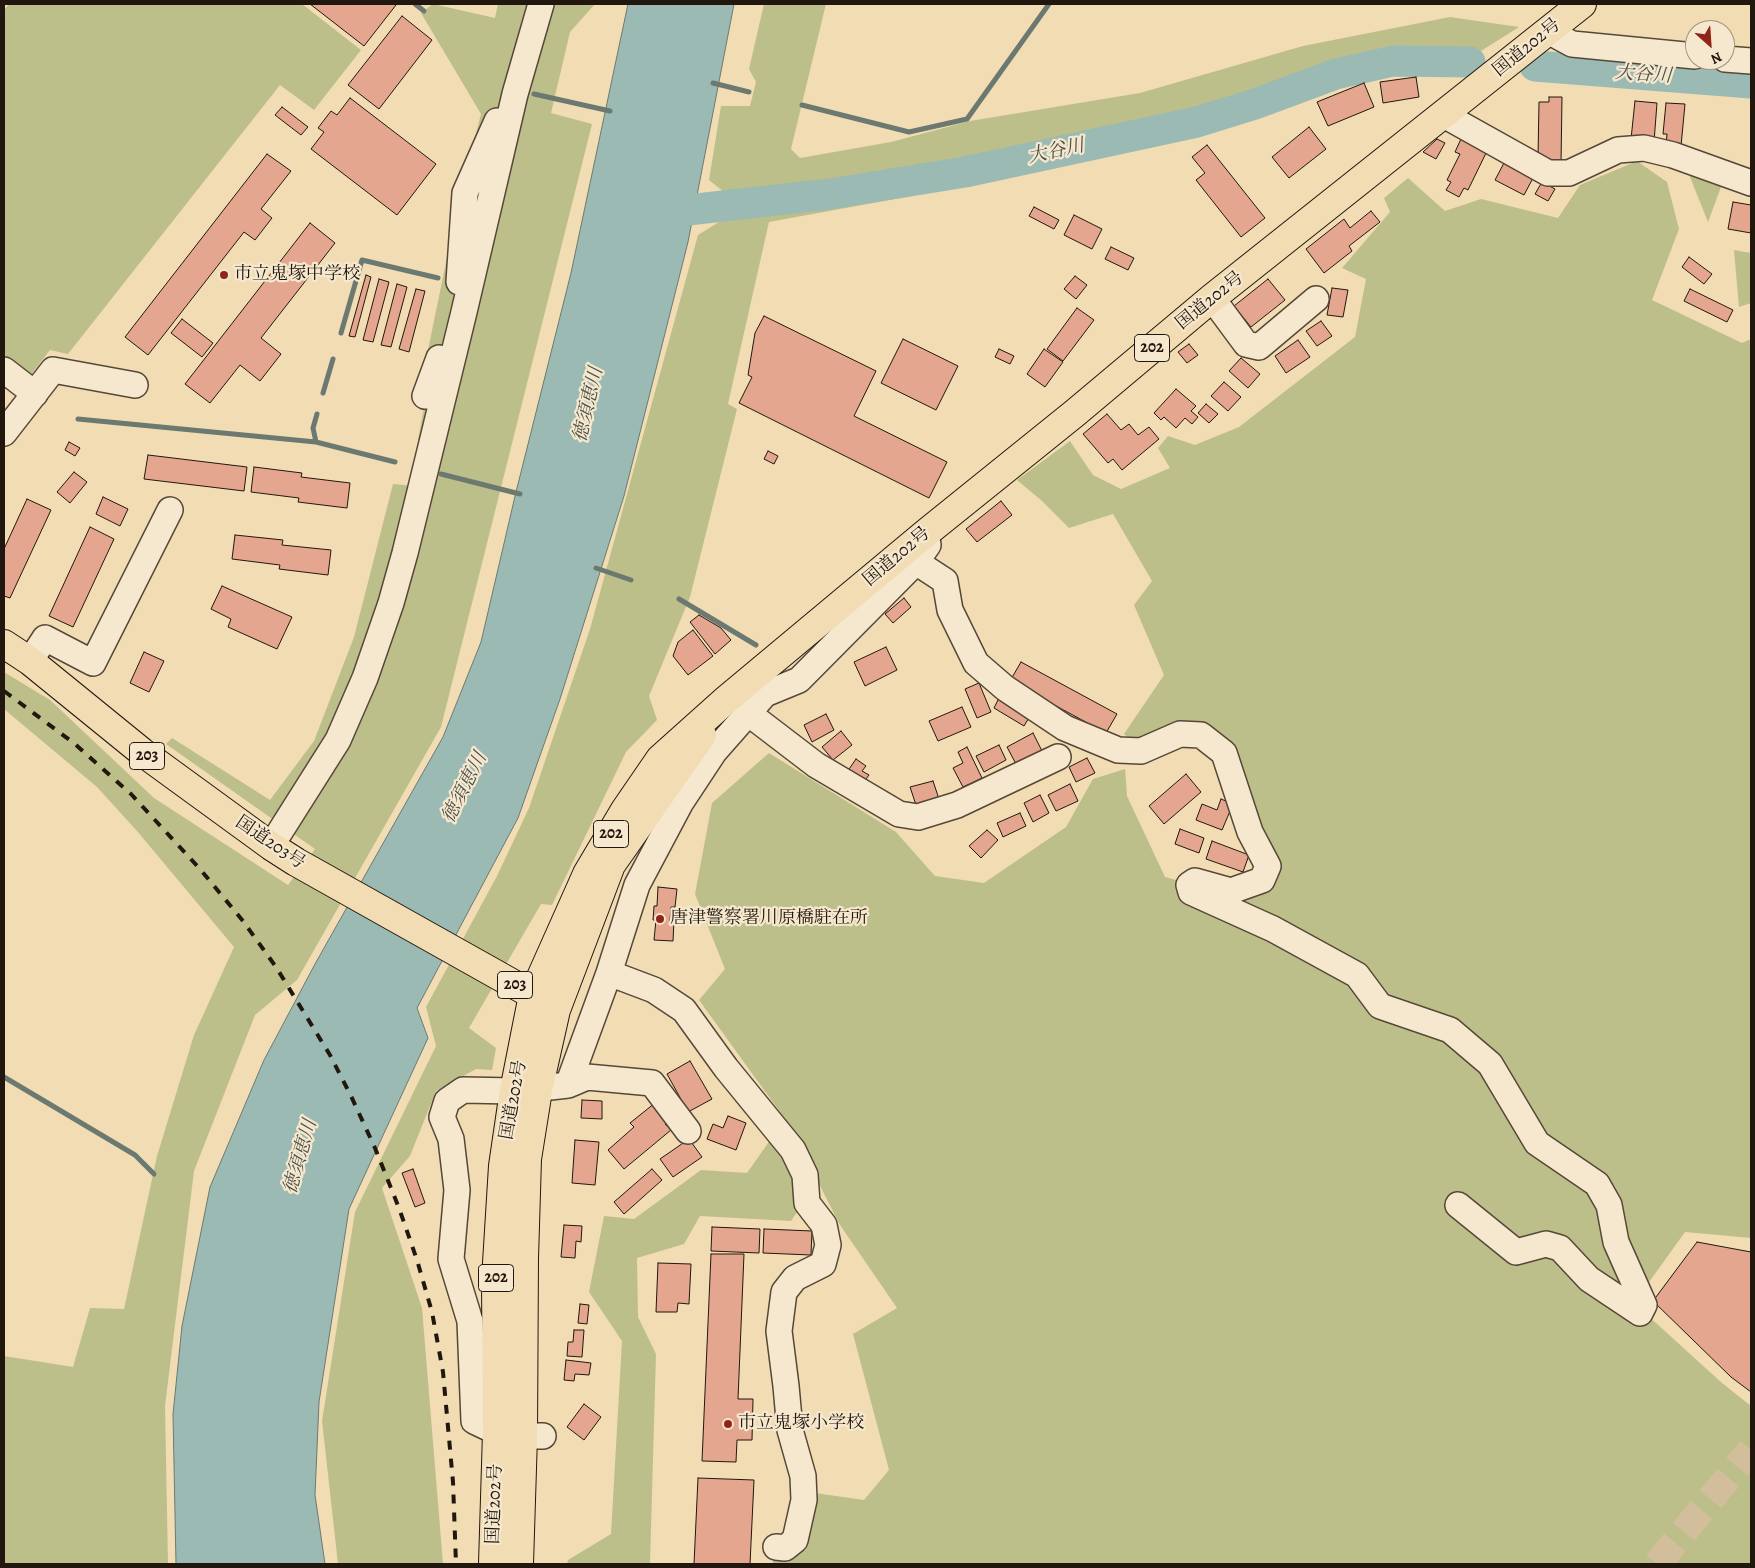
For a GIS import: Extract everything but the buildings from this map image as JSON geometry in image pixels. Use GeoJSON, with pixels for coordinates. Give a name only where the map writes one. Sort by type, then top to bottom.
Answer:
{"type":"FeatureCollection","features":[{"type":"Feature","properties":{"kind":"highway","name":"国道202号"},"geometry":{"type":"LineString","coordinates":[[519,1564],[521,1435],[496,1279],[502,1166],[526,1090],[612,865],[738,706],[926,533],[1212,298],[1582,4]]}},
{"type":"Feature","properties":{"kind":"highway","name":"国道203号"},"geometry":{"type":"LineString","coordinates":[[4,644],[30,661],[142,752],[271,846],[296,862],[533,995],[556,1010]]}},
{"type":"Feature","properties":{"kind":"highway","name":"国道202号"},"geometry":{"type":"LineString","coordinates":[[526,1090],[533,995],[587,874],[624,810],[660,759],[738,706]]}},
{"type":"Feature","properties":{"kind":"highway","name":"国道202号"},"geometry":{"type":"LineString","coordinates":[[494,1564],[521,1435]]}},
{"type":"Feature","properties":{"kind":"street"},"geometry":{"type":"LineString","coordinates":[[271,846],[338,740],[365,678],[391,603],[405,553],[460,310],[465,193],[501,112],[515,94],[541,4]]}},
{"type":"Feature","properties":{"kind":"street"},"geometry":{"type":"LineString","coordinates":[[1548,31],[1572,44],[1685,55]]}},
{"type":"Feature","properties":{"kind":"street"},"geometry":{"type":"LineString","coordinates":[[1735,60],[1751,61]]}},
{"type":"Feature","properties":{"kind":"street"},"geometry":{"type":"LineString","coordinates":[[1444,115],[1548,173],[1569,173],[1618,150],[1644,148],[1673,155],[1751,183]]}},
{"type":"Feature","properties":{"kind":"street"},"geometry":{"type":"LineString","coordinates":[[1212,298],[1246,344],[1259,347],[1316,299]]}},
{"type":"Feature","properties":{"kind":"street"},"geometry":{"type":"LineString","coordinates":[[425,396],[460,310]]}},
{"type":"Feature","properties":{"kind":"street"},"geometry":{"type":"LineString","coordinates":[[4,370],[35,394]]}},
{"type":"Feature","properties":{"kind":"street"},"geometry":{"type":"LineString","coordinates":[[4,433],[53,370],[135,385]]}},
{"type":"Feature","properties":{"kind":"street"},"geometry":{"type":"LineString","coordinates":[[30,661],[45,638],[94,663],[170,510]]}},
{"type":"Feature","properties":{"kind":"street"},"geometry":{"type":"LineString","coordinates":[[762,683],[799,680],[916,562],[928,545],[926,533]]}},
{"type":"Feature","properties":{"kind":"street"},"geometry":{"type":"LineString","coordinates":[[916,562],[945,581],[950,610],[976,663],[1005,688],[1065,728],[1118,750],[1134,751],[1141,751],[1180,734],[1201,735],[1224,753],[1250,832],[1268,866],[1262,880],[1231,890],[1195,881],[1189,885],[1190,892],[1273,929],[1357,974],[1380,1006],[1450,1030],[1490,1064],[1537,1143],[1597,1184],[1609,1205],[1616,1242],[1644,1305],[1640,1313],[1589,1279],[1560,1248],[1546,1244],[1516,1252],[1458,1204]]}},
{"type":"Feature","properties":{"kind":"street"},"geometry":{"type":"LineString","coordinates":[[568,1085],[609,973],[637,885],[681,802],[714,752],[738,706],[816,765],[899,814],[918,817],[957,805],[1058,757]]}},
{"type":"Feature","properties":{"kind":"street"},"geometry":{"type":"LineString","coordinates":[[609,973],[654,990],[684,1010],[726,1068],[793,1150],[805,1175],[804,1213],[824,1226],[828,1245],[823,1264],[795,1278],[784,1292],[779,1331],[790,1430],[803,1476],[804,1500],[795,1540],[784,1548],[776,1547]]}},
{"type":"Feature","properties":{"kind":"street"},"geometry":{"type":"LineString","coordinates":[[521,1435],[474,1421],[470,1321],[451,1259],[457,1190],[451,1138],[442,1117],[447,1101],[463,1090],[526,1090],[568,1085],[587,1077],[652,1083],[688,1131]]}},
{"type":"Feature","properties":{"kind":"green space"},"geometry":{"type":"Polygon","coordinates":[[[9,4],[302,4],[361,50],[314,110],[280,85],[68,354],[50,350],[29,377],[4,357],[4,10],[9,4]]]}},
{"type":"Feature","properties":{"kind":"green space"},"geometry":{"type":"Polygon","coordinates":[[[433,4],[495,18],[498,4],[595,4],[570,32],[551,113],[592,124],[441,727],[297,980],[255,1015],[194,1171],[165,1406],[168,1564],[4,1564],[4,1356],[73,1367],[90,1308],[124,1309],[157,1156],[194,1035],[234,947],[137,831],[97,787],[4,709],[4,672],[50,700],[154,798],[288,885],[315,849],[166,744],[172,738],[270,800],[314,741],[354,637],[393,484],[426,487],[434,444],[418,440],[427,391],[421,384],[459,199],[481,114],[421,13],[433,4]]]}},
{"type":"Feature","properties":{"kind":"green space"},"geometry":{"type":"Polygon","coordinates":[[[764,4],[826,4],[791,149],[800,158],[891,142],[970,121],[1140,93],[1303,46],[1450,17],[1519,27],[1481,51],[1390,49],[1197,112],[962,164],[730,197],[709,180],[721,106],[750,106],[756,82],[749,69],[764,4]]]}},
{"type":"Feature","properties":{"kind":"green space"},"geometry":{"type":"Polygon","coordinates":[[[1637,161],[1667,182],[1679,229],[1652,300],[1742,343],[1751,339],[1751,1238],[1685,1232],[1634,1303],[1722,1383],[1751,1406],[1751,1564],[773,1564],[773,1557],[815,1493],[864,1500],[889,1470],[853,1334],[897,1308],[840,1225],[818,1182],[791,1221],[700,1216],[684,1244],[637,1258],[638,1317],[656,1354],[650,1563],[567,1564],[568,1560],[611,1534],[622,1341],[589,1292],[604,1216],[634,1219],[701,1170],[747,1173],[785,1119],[699,1000],[725,969],[695,894],[712,803],[769,753],[896,832],[935,876],[984,883],[1066,827],[1093,779],[1125,769],[1127,796],[1165,877],[1247,899],[1280,870],[1228,744],[1198,721],[1135,743],[1124,734],[1164,675],[1134,605],[1152,581],[1113,514],[1069,528],[1042,501],[1017,480],[1070,441],[1093,475],[1121,489],[1170,468],[1158,448],[1168,436],[1195,445],[1239,427],[1355,337],[1366,279],[1342,268],[1390,212],[1384,198],[1408,178],[1445,211],[1481,199],[1558,218],[1580,185],[1637,161]]]}},
{"type":"Feature","properties":{"kind":"green space"},"geometry":{"type":"Polygon","coordinates":[[[1684,162],[1724,179],[1708,222],[1684,162]]]}},
{"type":"Feature","properties":{"kind":"green space"},"geometry":{"type":"Polygon","coordinates":[[[966,186],[769,222],[728,404],[737,409],[690,597],[649,696],[657,720],[626,752],[552,905],[541,904],[469,1028],[496,1048],[492,1070],[476,1069],[436,1091],[410,1156],[382,1188],[422,1308],[443,1564],[338,1564],[322,1421],[355,1212],[436,1046],[426,1007],[497,876],[529,808],[590,629],[698,235],[722,220],[966,186]]]}},
{"type":"Feature","properties":{"kind":"green space"},"geometry":{"type":"Polygon","coordinates":[[[1734,250],[1751,253],[1751,303],[1739,307],[1734,250]]]}},
{"type":"Feature","properties":{"kind":"water","name":"徳須恵川"},"geometry":{"type":"Polygon","coordinates":[[[628,4],[734,4],[688,242],[624,496],[560,699],[518,818],[417,1008],[428,1038],[349,1209],[319,1402],[315,1495],[325,1564],[176,1564],[173,1414],[182,1326],[210,1187],[264,1060],[315,964],[443,737],[481,642],[516,492],[571,273],[628,4]]]}},
{"type":"Feature","properties":{"kind":"waterway"},"geometry":{"type":"LineString","coordinates":[[415,4],[424,11]]}},
{"type":"Feature","properties":{"kind":"waterway"},"geometry":{"type":"LineString","coordinates":[[802,105],[909,132],[967,119],[1049,4]]}},
{"type":"Feature","properties":{"kind":"waterway","name":"大谷川"},"geometry":{"type":"LineString","coordinates":[[652,214],[830,194],[965,172],[1197,122],[1255,104],[1336,74],[1393,61],[1470,62]]}},
{"type":"Feature","properties":{"kind":"waterway","name":"大谷川"},"geometry":{"type":"LineString","coordinates":[[1535,66],[1751,83]]}},
{"type":"Feature","properties":{"kind":"waterway"},"geometry":{"type":"LineString","coordinates":[[713,83],[749,92]]}},
{"type":"Feature","properties":{"kind":"waterway"},"geometry":{"type":"LineString","coordinates":[[534,94],[610,111]]}},
{"type":"Feature","properties":{"kind":"waterway"},"geometry":{"type":"LineString","coordinates":[[341,333],[362,260],[438,278]]}},
{"type":"Feature","properties":{"kind":"waterway"},"geometry":{"type":"LineString","coordinates":[[323,393],[333,359]]}},
{"type":"Feature","properties":{"kind":"waterway"},"geometry":{"type":"LineString","coordinates":[[316,442],[313,428],[317,414]]}},
{"type":"Feature","properties":{"kind":"waterway"},"geometry":{"type":"LineString","coordinates":[[78,419],[316,442],[395,462]]}},
{"type":"Feature","properties":{"kind":"waterway"},"geometry":{"type":"LineString","coordinates":[[441,474],[520,494]]}},
{"type":"Feature","properties":{"kind":"waterway"},"geometry":{"type":"LineString","coordinates":[[596,568],[631,580]]}},
{"type":"Feature","properties":{"kind":"waterway"},"geometry":{"type":"LineString","coordinates":[[679,599],[756,645]]}},
{"type":"Feature","properties":{"kind":"waterway"},"geometry":{"type":"LineString","coordinates":[[4,1077],[135,1155],[154,1174]]}},
{"type":"Feature","properties":{"kind":"tunnel"},"geometry":{"type":"LineString","coordinates":[[1657,1564],[1751,1450]]}},
{"type":"Feature","properties":{"kind":"railway"},"geometry":{"type":"LineString","coordinates":[[4,691],[75,744],[131,794],[200,869],[243,921],[276,967],[330,1055],[375,1148],[399,1208],[432,1312],[443,1372],[453,1482],[456,1564]]}},
{"type":"Feature","properties":{"kind":"place","name":"市立鬼塚中学校"},"geometry":{"type":"Point","coordinates":[224,275]}},
{"type":"Feature","properties":{"kind":"place","name":"唐津警察署川原橋駐在所"},"geometry":{"type":"Point","coordinates":[660,919]}},
{"type":"Feature","properties":{"kind":"place","name":"市立鬼塚小学校"},"geometry":{"type":"Point","coordinates":[728,1424]}}]}
